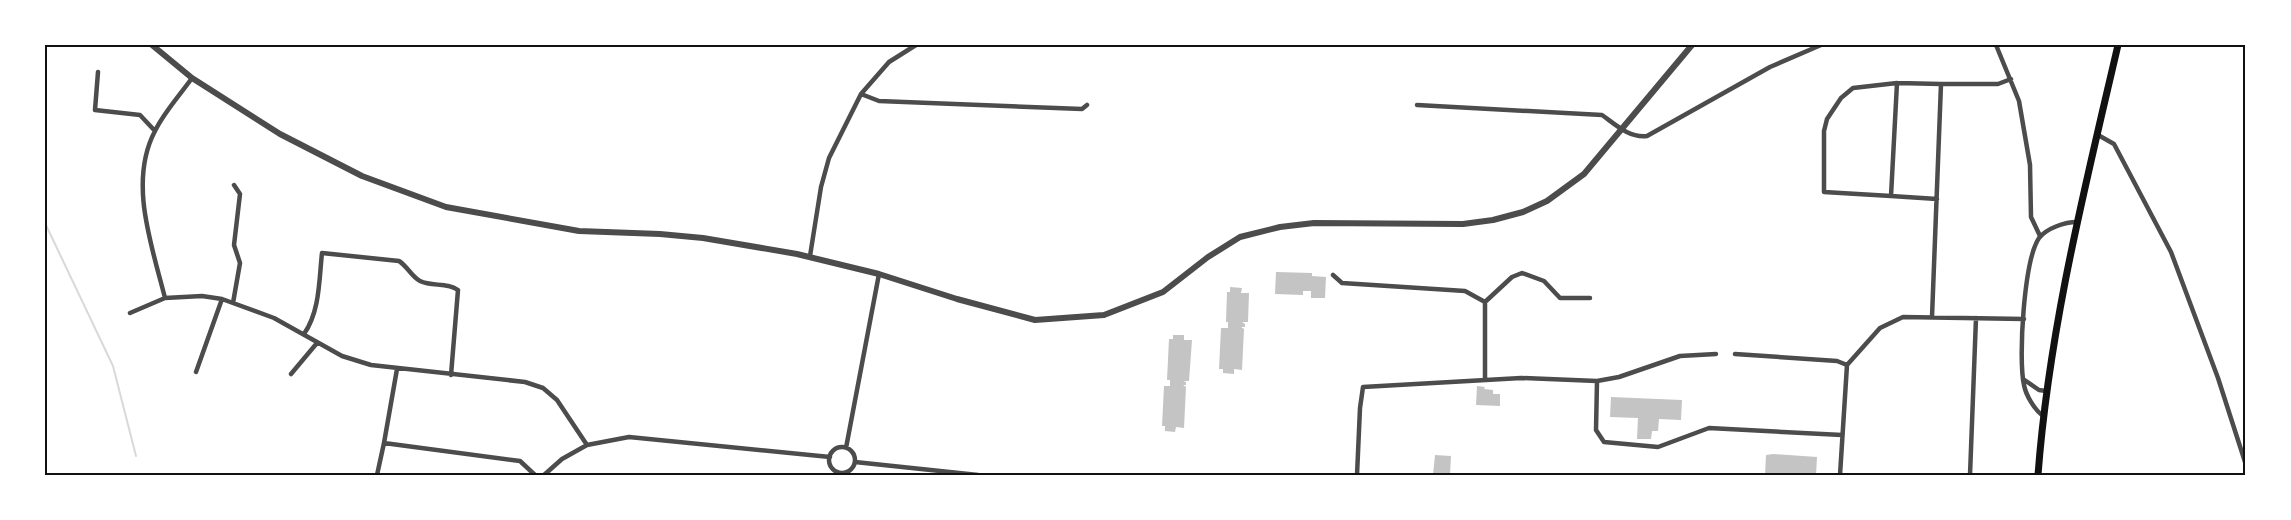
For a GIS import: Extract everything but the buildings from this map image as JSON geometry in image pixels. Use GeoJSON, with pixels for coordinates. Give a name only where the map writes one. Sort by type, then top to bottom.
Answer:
{"type":"FeatureCollection","features":[{"type":"Feature","properties":{"kind":"main road"},"geometry":{"type":"LineString","coordinates":[[2038,475],[2046,391],[2077,222],[2118,45]]}},
{"type":"Feature","properties":{"kind":"street"},"geometry":{"type":"LineString","coordinates":[[152,45],[192,78],[280,134],[346,168],[446,207],[579,231],[703,238],[810,256],[1035,320],[1104,315],[1163,292],[1208,257],[1240,237],[1280,227],[1314,223],[1463,224],[1493,220],[1523,212],[1547,201],[1577,180],[1598,160],[1637,109],[1692,45]]}},
{"type":"Feature","properties":{"kind":"street"},"geometry":{"type":"LineString","coordinates":[[810,256],[821,187],[829,158],[861,94],[889,62],[916,45]]}},
{"type":"Feature","properties":{"kind":"street"},"geometry":{"type":"LineString","coordinates":[[1417,105],[1602,115],[1639,137],[1647,136],[1770,67],[1821,45]]}},
{"type":"Feature","properties":{"kind":"street"},"geometry":{"type":"LineString","coordinates":[[1996,45],[2019,101],[2030,165],[2031,217],[2040,237]]}},
{"type":"Feature","properties":{"kind":"street"},"geometry":{"type":"LineString","coordinates":[[98,72],[95,110],[140,116],[154,131]]}},
{"type":"Feature","properties":{"kind":"street"},"geometry":{"type":"LineString","coordinates":[[165,298],[143,200],[143,174],[148,147],[154,131],[192,78]]}},
{"type":"Feature","properties":{"kind":"street"},"geometry":{"type":"LineString","coordinates":[[1937,199],[1824,192],[1824,131],[1827,119],[1841,98],[1853,88],[1897,83],[1998,84],[2011,79]]}},
{"type":"Feature","properties":{"kind":"street"},"geometry":{"type":"LineString","coordinates":[[1891,196],[1897,83]]}},
{"type":"Feature","properties":{"kind":"street"},"geometry":{"type":"LineString","coordinates":[[1932,317],[1941,84]]}},
{"type":"Feature","properties":{"kind":"street"},"geometry":{"type":"LineString","coordinates":[[861,94],[874,100],[941,104],[1082,110],[1088,105]]}},
{"type":"Feature","properties":{"kind":"street"},"geometry":{"type":"LineString","coordinates":[[2098,135],[2114,144],[2171,252],[2218,378],[2246,465]]}},
{"type":"Feature","properties":{"kind":"street"},"geometry":{"type":"LineString","coordinates":[[233,303],[240,263],[234,245],[240,194],[234,185]]}},
{"type":"Feature","properties":{"kind":"street"},"geometry":{"type":"LineString","coordinates":[[2043,416],[2035,410],[2024,388],[2021,368],[2030,267],[2035,246],[2040,237],[2056,227],[2077,222]]}},
{"type":"Feature","properties":{"kind":"street"},"geometry":{"type":"LineString","coordinates":[[304,334],[315,312],[322,253],[399,261],[417,280],[423,283],[453,286],[458,290],[451,375]]}},
{"type":"Feature","properties":{"kind":"street"},"geometry":{"type":"LineString","coordinates":[[1485,380],[1485,302],[1512,277],[1522,273],[1544,281],[1560,298],[1590,298]]}},
{"type":"Feature","properties":{"kind":"street"},"geometry":{"type":"LineString","coordinates":[[846,448],[879,274]]}},
{"type":"Feature","properties":{"kind":"street"},"geometry":{"type":"LineString","coordinates":[[1333,275],[1342,283],[1466,291],[1485,302]]}},
{"type":"Feature","properties":{"kind":"street"},"geometry":{"type":"LineString","coordinates":[[130,313],[165,298],[202,296],[222,299],[274,318],[354,361],[397,369],[525,382],[543,388],[557,400],[586,446]]}},
{"type":"Feature","properties":{"kind":"street"},"geometry":{"type":"LineString","coordinates":[[196,372],[222,299]]}},
{"type":"Feature","properties":{"kind":"street"},"geometry":{"type":"LineString","coordinates":[[1840,475],[1847,364],[1872,334],[1903,317],[2024,319]]}},
{"type":"Feature","properties":{"kind":"street"},"geometry":{"type":"LineString","coordinates":[[1970,475],[1976,318]]}},
{"type":"Feature","properties":{"kind":"street"},"geometry":{"type":"LineString","coordinates":[[291,374],[317,343]]}},
{"type":"Feature","properties":{"kind":"street"},"geometry":{"type":"LineString","coordinates":[[1357,475],[1363,387],[1521,378],[1597,381],[1619,377],[1680,356],[1716,354]]}},
{"type":"Feature","properties":{"kind":"street"},"geometry":{"type":"LineString","coordinates":[[1735,354],[1837,361],[1847,364]]}},
{"type":"Feature","properties":{"kind":"street"},"geometry":{"type":"LineString","coordinates":[[377,475],[397,369]]}},
{"type":"Feature","properties":{"kind":"street"},"geometry":{"type":"LineString","coordinates":[[2023,379],[2039,390],[2046,391]]}},
{"type":"Feature","properties":{"kind":"street"},"geometry":{"type":"LineString","coordinates":[[1597,381],[1596,430],[1604,442],[1658,447],[1709,428],[1842,435]]}},
{"type":"Feature","properties":{"kind":"street"},"geometry":{"type":"LineString","coordinates":[[544,475],[562,459],[586,446],[617,438],[643,436],[830,457]]}},
{"type":"Feature","properties":{"kind":"street"},"geometry":{"type":"LineString","coordinates":[[384,443],[520,461],[535,475]]}},
{"type":"Feature","properties":{"kind":"street"},"geometry":{"type":"LineString","coordinates":[[846,448],[853,453],[855,462],[852,469],[846,473],[833,473],[830,457],[835,449],[846,448]]}},
{"type":"Feature","properties":{"kind":"street"},"geometry":{"type":"LineString","coordinates":[[855,462],[978,475]]}},
{"type":"Feature","properties":{"kind":"waterway"},"geometry":{"type":"LineString","coordinates":[[45,223],[113,366],[136,456]]}}]}
